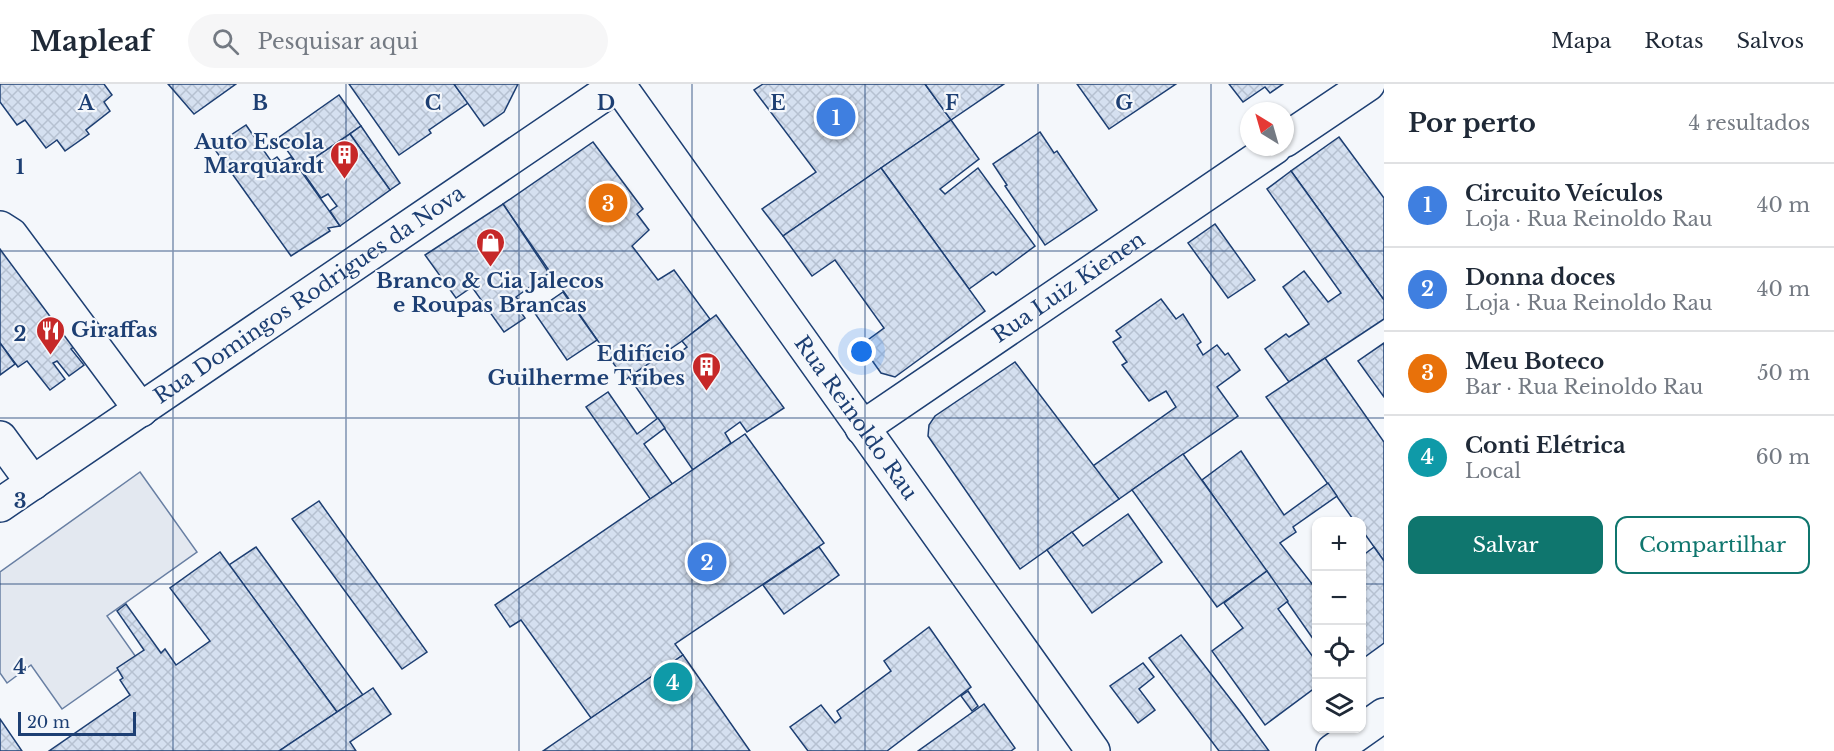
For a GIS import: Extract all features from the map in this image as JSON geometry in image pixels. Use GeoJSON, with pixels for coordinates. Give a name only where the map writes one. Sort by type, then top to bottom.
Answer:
{"type":"FeatureCollection","features":[{"type":"Feature","properties":{"kind":"street","name":"Rua Domingos Rodrigues da Nova"},"geometry":{"type":"LineString","coordinates":[[0,505],[618,84]]}},
{"type":"Feature","properties":{"kind":"street","name":"Rua Reinoldo Rau"},"geometry":{"type":"LineString","coordinates":[[618,84],[1093,751]]}},
{"type":"Feature","properties":{"kind":"street"},"geometry":{"type":"LineString","coordinates":[[1294,134],[1368,84]]}},
{"type":"Feature","properties":{"kind":"street","name":"Rua Luiz Kienen"},"geometry":{"type":"LineString","coordinates":[[862,428],[1262,156]]}},
{"type":"Feature","properties":{"kind":"street"},"geometry":{"type":"LineString","coordinates":[[0,228],[11,235],[141,410]]}},
{"type":"Feature","properties":{"kind":"street"},"geometry":{"type":"LineString","coordinates":[[0,438],[33,483]]}},
{"type":"Feature","properties":{"kind":"street"},"geometry":{"type":"LineString","coordinates":[[1333,751],[1384,715]]}},
{"type":"Feature","properties":{"kind":"shaded area"},"geometry":{"type":"Polygon","coordinates":[[[140,472],[197,552],[107,616],[136,657],[62,709],[31,665],[7,683],[0,673],[0,572],[140,472]]]}},
{"type":"Feature","properties":{"kind":"building"},"geometry":{"type":"Polygon","coordinates":[[[0,84],[104,84],[112,95],[104,102],[110,111],[86,130],[89,134],[65,151],[57,140],[46,148],[25,120],[17,125],[0,102],[0,84]]]}},
{"type":"Feature","properties":{"kind":"building"},"geometry":{"type":"Polygon","coordinates":[[[168,84],[236,84],[194,114],[168,84]]]}},
{"type":"Feature","properties":{"kind":"building"},"geometry":{"type":"Polygon","coordinates":[[[349,84],[454,84],[468,103],[429,130],[431,133],[399,155],[349,84]]]}},
{"type":"Feature","properties":{"kind":"building"},"geometry":{"type":"Polygon","coordinates":[[[454,84],[518,84],[504,112],[484,126],[454,84]]]}},
{"type":"Feature","properties":{"kind":"building"},"geometry":{"type":"Polygon","coordinates":[[[763,84],[925,84],[951,120],[783,236],[762,209],[816,172],[754,90],[763,84]]]}},
{"type":"Feature","properties":{"kind":"building"},"geometry":{"type":"Polygon","coordinates":[[[925,84],[1004,84],[951,120],[925,84]]]}},
{"type":"Feature","properties":{"kind":"building"},"geometry":{"type":"Polygon","coordinates":[[[1077,84],[1176,84],[1109,129],[1077,84]]]}},
{"type":"Feature","properties":{"kind":"building"},"geometry":{"type":"Polygon","coordinates":[[[1229,84],[1283,84],[1270,93],[1265,87],[1243,102],[1229,84]]]}},
{"type":"Feature","properties":{"kind":"building"},"geometry":{"type":"Polygon","coordinates":[[[339,95],[361,126],[300,168],[278,138],[339,95]]]}},
{"type":"Feature","properties":{"kind":"building"},"geometry":{"type":"Polygon","coordinates":[[[951,120],[979,159],[940,189],[945,194],[978,168],[1035,246],[996,275],[993,272],[969,289],[881,168],[951,120]]]}},
{"type":"Feature","properties":{"kind":"building"},"geometry":{"type":"Polygon","coordinates":[[[246,125],[271,161],[277,157],[281,162],[291,157],[340,226],[328,228],[330,231],[291,256],[213,147],[246,125]]]}},
{"type":"Feature","properties":{"kind":"building"},"geometry":{"type":"Polygon","coordinates":[[[361,126],[400,183],[390,190],[350,134],[361,126]]]}},
{"type":"Feature","properties":{"kind":"building"},"geometry":{"type":"Polygon","coordinates":[[[1040,132],[1054,153],[1057,151],[1097,210],[1045,245],[993,164],[1040,132]]]}},
{"type":"Feature","properties":{"kind":"building","name":"Auto Escola Marquardt"},"geometry":{"type":"Polygon","coordinates":[[[350,134],[390,190],[340,226],[330,211],[337,206],[328,194],[321,198],[300,168],[350,134]]]}},
{"type":"Feature","properties":{"kind":"building"},"geometry":{"type":"Polygon","coordinates":[[[1339,137],[1384,198],[1384,300],[1291,171],[1339,137]]]}},
{"type":"Feature","properties":{"kind":"building"},"geometry":{"type":"Polygon","coordinates":[[[593,142],[643,209],[637,214],[649,230],[632,246],[658,280],[674,270],[710,319],[625,380],[503,204],[593,142]]]}},
{"type":"Feature","properties":{"kind":"building"},"geometry":{"type":"Polygon","coordinates":[[[881,168],[985,311],[895,377],[881,373],[861,345],[884,328],[835,260],[812,276],[783,236],[881,168]]]}},
{"type":"Feature","properties":{"kind":"building"},"geometry":{"type":"Polygon","coordinates":[[[1291,171],[1384,300],[1384,319],[1289,382],[1265,349],[1286,334],[1289,337],[1309,324],[1283,287],[1304,271],[1328,302],[1341,293],[1267,189],[1291,171]]]}},
{"type":"Feature","properties":{"kind":"building"},"geometry":{"type":"Polygon","coordinates":[[[503,204],[549,273],[516,297],[522,303],[517,307],[525,318],[504,332],[472,287],[456,298],[425,255],[503,204]]]}},
{"type":"Feature","properties":{"kind":"building"},"geometry":{"type":"Polygon","coordinates":[[[1215,224],[1255,280],[1228,298],[1188,243],[1215,224]]]}},
{"type":"Feature","properties":{"kind":"building"},"geometry":{"type":"Polygon","coordinates":[[[0,241],[82,341],[71,349],[84,365],[69,376],[57,361],[53,363],[65,379],[50,390],[27,361],[18,367],[0,343],[0,241]]]}},
{"type":"Feature","properties":{"kind":"building"},"geometry":{"type":"Polygon","coordinates":[[[563,292],[597,340],[567,360],[534,312],[563,292]]]}},
{"type":"Feature","properties":{"kind":"building"},"geometry":{"type":"Polygon","coordinates":[[[1161,299],[1176,319],[1183,314],[1201,342],[1197,345],[1203,355],[1217,345],[1225,355],[1228,353],[1240,370],[1217,387],[1238,416],[1119,499],[1093,466],[1176,407],[1166,391],[1149,401],[1122,365],[1127,362],[1113,342],[1121,337],[1116,331],[1161,299]]]}},
{"type":"Feature","properties":{"kind":"building","name":"Edifício Guilherme Tribes"},"geometry":{"type":"Polygon","coordinates":[[[716,315],[784,408],[747,432],[740,422],[725,433],[731,443],[693,470],[629,377],[666,352],[671,359],[687,347],[682,341],[716,315]]]}},
{"type":"Feature","properties":{"kind":"building"},"geometry":{"type":"Polygon","coordinates":[[[0,343],[15,364],[0,375],[0,343]]]}},
{"type":"Feature","properties":{"kind":"building"},"geometry":{"type":"Polygon","coordinates":[[[1384,343],[1384,397],[1358,361],[1384,343]]]}},
{"type":"Feature","properties":{"kind":"building"},"geometry":{"type":"Polygon","coordinates":[[[1325,358],[1384,442],[1384,561],[1366,536],[1366,517],[1351,517],[1266,397],[1325,358]]]}},
{"type":"Feature","properties":{"kind":"building"},"geometry":{"type":"Polygon","coordinates":[[[1015,362],[1119,499],[1020,569],[928,436],[929,425],[935,416],[1015,362]]]}},
{"type":"Feature","properties":{"kind":"building"},"geometry":{"type":"Polygon","coordinates":[[[608,392],[637,434],[658,418],[665,428],[644,444],[673,485],[651,500],[586,407],[608,392]]]}},
{"type":"Feature","properties":{"kind":"building"},"geometry":{"type":"Polygon","coordinates":[[[745,434],[824,543],[675,644],[683,655],[591,718],[521,620],[510,627],[495,605],[745,434]]]}},
{"type":"Feature","properties":{"kind":"building"},"geometry":{"type":"Polygon","coordinates":[[[1241,451],[1284,515],[1328,483],[1337,496],[1293,527],[1296,532],[1280,543],[1312,584],[1312,637],[1202,480],[1241,451]]]}},
{"type":"Feature","properties":{"kind":"building"},"geometry":{"type":"Polygon","coordinates":[[[1183,454],[1267,571],[1217,607],[1132,490],[1183,454]]]}},
{"type":"Feature","properties":{"kind":"building"},"geometry":{"type":"Polygon","coordinates":[[[319,501],[427,652],[402,669],[292,519],[319,501]]]}},
{"type":"Feature","properties":{"kind":"building"},"geometry":{"type":"Polygon","coordinates":[[[1128,514],[1162,562],[1092,613],[1047,550],[1072,532],[1083,546],[1128,514]]]}},
{"type":"Feature","properties":{"kind":"building"},"geometry":{"type":"Polygon","coordinates":[[[256,547],[363,695],[337,712],[229,565],[256,547]]]}},
{"type":"Feature","properties":{"kind":"building"},"geometry":{"type":"Polygon","coordinates":[[[819,547],[839,575],[784,614],[763,585],[819,547]]]}},
{"type":"Feature","properties":{"kind":"building"},"geometry":{"type":"Polygon","coordinates":[[[1374,547],[1384,561],[1384,643],[1366,656],[1366,571],[1366,553],[1374,547]]]}},
{"type":"Feature","properties":{"kind":"building"},"geometry":{"type":"Polygon","coordinates":[[[220,552],[337,712],[279,751],[49,751],[130,695],[120,680],[123,678],[117,668],[144,650],[117,611],[126,604],[161,653],[165,649],[176,665],[210,641],[170,588],[220,552]]]}},
{"type":"Feature","properties":{"kind":"building"},"geometry":{"type":"Polygon","coordinates":[[[1267,571],[1288,601],[1278,609],[1312,656],[1312,690],[1265,725],[1212,651],[1243,628],[1224,603],[1267,571]]]}},
{"type":"Feature","properties":{"kind":"building"},"geometry":{"type":"Polygon","coordinates":[[[929,627],[971,687],[887,751],[808,751],[790,727],[821,705],[835,723],[841,718],[837,711],[891,671],[884,661],[929,627]]]}},
{"type":"Feature","properties":{"kind":"building"},"geometry":{"type":"Polygon","coordinates":[[[1181,635],[1269,751],[1219,751],[1149,658],[1181,635]]]}},
{"type":"Feature","properties":{"kind":"building"},"geometry":{"type":"Polygon","coordinates":[[[683,655],[750,751],[543,751],[591,718],[683,655]]]}},
{"type":"Feature","properties":{"kind":"building"},"geometry":{"type":"Polygon","coordinates":[[[1143,663],[1154,677],[1139,689],[1155,710],[1138,723],[1110,686],[1143,663]]]}},
{"type":"Feature","properties":{"kind":"building"},"geometry":{"type":"Polygon","coordinates":[[[373,688],[391,714],[350,742],[356,751],[279,751],[373,688]]]}},
{"type":"Feature","properties":{"kind":"building"},"geometry":{"type":"Polygon","coordinates":[[[968,691],[978,706],[972,711],[961,696],[968,691]]]}},
{"type":"Feature","properties":{"kind":"building"},"geometry":{"type":"Polygon","coordinates":[[[984,704],[1015,748],[1011,751],[918,751],[984,704]]]}},
{"type":"Feature","properties":{"kind":"building"},"geometry":{"type":"Polygon","coordinates":[[[0,719],[22,751],[0,751],[0,719]]]}},
{"type":"Feature","properties":{"kind":"place","name":"Circuito Veículos"},"geometry":{"type":"Point","coordinates":[836,117]}},
{"type":"Feature","properties":{"kind":"place","name":"Auto Escola Marquardt"},"geometry":{"type":"Point","coordinates":[345,180]}},
{"type":"Feature","properties":{"kind":"place","name":"Meu Boteco"},"geometry":{"type":"Point","coordinates":[608,203]}},
{"type":"Feature","properties":{"kind":"place","name":"Branco & Cia Jalecos e Roupas Brancas"},"geometry":{"type":"Point","coordinates":[490,268]}},
{"type":"Feature","properties":{"kind":"place","name":"Giraffas"},"geometry":{"type":"Point","coordinates":[50,356]}},
{"type":"Feature","properties":{"kind":"place","name":"Edifício Guilherme Tribes"},"geometry":{"type":"Point","coordinates":[706,392]}},
{"type":"Feature","properties":{"kind":"place","name":"Donna doces"},"geometry":{"type":"Point","coordinates":[707,562]}},
{"type":"Feature","properties":{"kind":"place","name":"Conti Elétrica"},"geometry":{"type":"Point","coordinates":[673,682]}}]}
